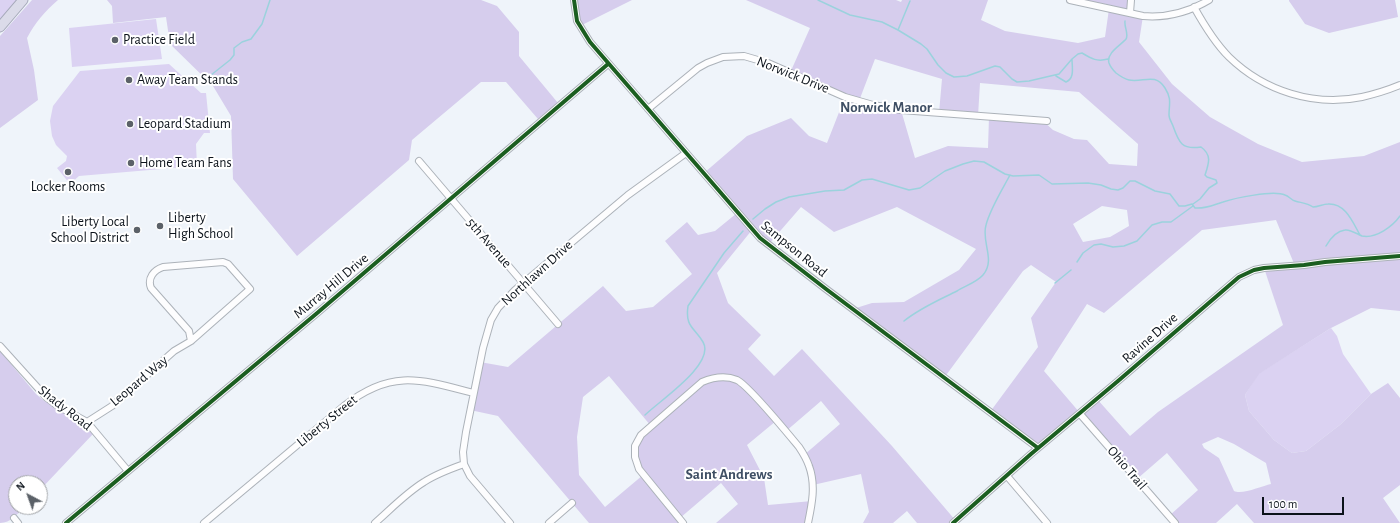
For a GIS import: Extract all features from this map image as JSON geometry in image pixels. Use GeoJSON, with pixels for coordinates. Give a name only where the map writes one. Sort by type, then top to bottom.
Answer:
{"type":"FeatureCollection","features":[{"type":"Feature","properties":{"kind":"highway"},"geometry":{"type":"LineString","coordinates":[[0,27],[23,0]]}},
{"type":"Feature","properties":{"kind":"street","name":"Sampson Road"},"geometry":{"type":"LineString","coordinates":[[574,0],[575,14],[580,26],[590,42],[752,230],[768,245],[1038,448]]}},
{"type":"Feature","properties":{"kind":"street"},"geometry":{"type":"LineString","coordinates":[[1070,0],[1143,16],[1160,17],[1185,11],[1209,0]]}},
{"type":"Feature","properties":{"kind":"street"},"geometry":{"type":"LineString","coordinates":[[1130,13],[1131,0]]}},
{"type":"Feature","properties":{"kind":"street"},"geometry":{"type":"LineString","coordinates":[[1194,7],[1217,44],[1240,67],[1255,78],[1288,93],[1319,99],[1347,99],[1370,95],[1400,85]]}},
{"type":"Feature","properties":{"kind":"street","name":"Norwick Drive"},"geometry":{"type":"LineString","coordinates":[[648,109],[698,68],[723,57],[736,56],[754,58],[845,97],[873,105],[901,110],[1047,121]]}},
{"type":"Feature","properties":{"kind":"street","name":"Murray Hill Drive"},"geometry":{"type":"LineString","coordinates":[[66,523],[451,199],[608,64]]}},
{"type":"Feature","properties":{"kind":"street","name":"Northlawn Drive"},"geometry":{"type":"LineString","coordinates":[[464,464],[463,452],[473,393],[483,348],[491,320],[502,303],[523,283],[628,195],[686,153]]}},
{"type":"Feature","properties":{"kind":"street","name":"5th Avenue"},"geometry":{"type":"LineString","coordinates":[[419,161],[558,324]]}},
{"type":"Feature","properties":{"kind":"street","name":"Ravine Drive"},"geometry":{"type":"LineString","coordinates":[[953,523],[1233,280],[1254,270],[1264,268],[1304,266],[1325,262],[1400,256]]}},
{"type":"Feature","properties":{"kind":"street","name":"Leopard Way"},"geometry":{"type":"LineString","coordinates":[[87,422],[112,406],[174,351],[184,347],[191,341],[250,289],[228,264],[223,262],[163,267],[154,272],[150,278],[149,284],[151,288],[189,331],[191,341]]}},
{"type":"Feature","properties":{"kind":"street","name":"Shady Road"},"geometry":{"type":"LineString","coordinates":[[0,346],[46,397],[58,406],[87,422],[128,471]]}},
{"type":"Feature","properties":{"kind":"street"},"geometry":{"type":"LineString","coordinates":[[684,523],[638,469],[634,457],[635,446],[641,435],[702,382],[713,378],[725,377],[739,381],[751,392],[800,448],[809,465],[813,479],[813,493],[808,523]]}},
{"type":"Feature","properties":{"kind":"street","name":"Liberty Street"},"geometry":{"type":"LineString","coordinates":[[204,523],[344,406],[374,386],[391,381],[407,380],[433,383],[473,393]]}},
{"type":"Feature","properties":{"kind":"street","name":"Ohio Trail"},"geometry":{"type":"LineString","coordinates":[[1080,414],[1175,523]]}},
{"type":"Feature","properties":{"kind":"street"},"geometry":{"type":"LineString","coordinates":[[376,523],[424,482],[435,475],[464,464],[478,486],[510,523]]}},
{"type":"Feature","properties":{"kind":"street"},"geometry":{"type":"LineString","coordinates":[[1007,476],[1047,523]]}},
{"type":"Feature","properties":{"kind":"street"},"geometry":{"type":"LineString","coordinates":[[549,523],[572,503]]}},
{"type":"Feature","properties":{"kind":"shaded area"},"geometry":{"type":"Polygon","coordinates":[[[0,0],[18,0],[0,20],[0,0]]]}},
{"type":"Feature","properties":{"kind":"shaded area"},"geometry":{"type":"Polygon","coordinates":[[[32,0],[58,0],[33,27],[27,38],[34,70],[38,100],[0,128],[0,36],[32,0]]]}},
{"type":"Feature","properties":{"kind":"shaded area"},"geometry":{"type":"Polygon","coordinates":[[[107,0],[481,0],[497,6],[519,32],[519,56],[558,103],[538,119],[506,82],[481,82],[412,140],[409,160],[297,256],[233,179],[231,116],[213,86],[170,44],[166,17],[113,23],[112,6],[107,0]]]}},
{"type":"Feature","properties":{"kind":"shaded area"},"geometry":{"type":"Polygon","coordinates":[[[574,0],[632,0],[580,26],[574,0]]]}},
{"type":"Feature","properties":{"kind":"shaded area"},"geometry":{"type":"Polygon","coordinates":[[[746,0],[896,0],[901,2],[902,0],[988,0],[981,20],[1005,31],[1078,43],[1105,37],[1109,9],[1088,4],[1089,0],[1131,0],[1131,13],[1143,16],[1139,42],[1172,84],[1210,117],[1258,144],[1302,162],[1364,156],[1400,142],[1400,311],[1371,308],[1331,328],[1259,374],[1245,395],[1249,411],[1274,440],[1292,453],[1306,451],[1341,424],[1371,394],[1388,383],[1400,398],[1400,485],[1383,498],[1400,523],[1254,523],[1237,504],[1216,523],[1175,523],[1169,516],[1198,490],[1167,453],[1137,479],[1080,414],[1038,448],[990,412],[1038,347],[1031,318],[1056,282],[1031,265],[1023,271],[944,378],[853,309],[872,303],[904,302],[959,270],[976,249],[897,207],[834,232],[801,207],[768,245],[752,230],[717,273],[728,303],[761,335],[748,349],[774,376],[802,349],[892,446],[956,521],[953,523],[917,523],[907,511],[893,523],[863,523],[869,512],[861,474],[813,485],[804,455],[840,424],[821,401],[785,432],[776,421],[747,445],[764,478],[768,505],[812,501],[808,523],[716,523],[738,504],[721,483],[680,518],[683,523],[589,523],[498,416],[470,410],[480,362],[508,367],[603,286],[626,311],[653,307],[692,274],[665,241],[687,222],[698,235],[715,231],[737,213],[704,173],[747,136],[791,118],[809,136],[827,143],[845,97],[790,73],[810,28],[746,0]],[[875,59],[859,101],[901,110],[915,158],[948,146],[988,148],[989,117],[1043,121],[1053,130],[1074,139],[1087,140],[1109,164],[1137,166],[1138,144],[1079,92],[980,83],[978,116],[939,113],[942,79],[875,59]],[[1102,206],[1073,224],[1083,242],[1110,237],[1129,226],[1127,210],[1102,206]],[[1276,220],[1202,230],[1104,313],[1087,304],[1044,371],[1080,413],[1097,399],[1130,436],[1158,412],[1283,325],[1264,268],[1295,266],[1276,220]],[[609,376],[583,397],[577,437],[579,475],[605,507],[643,475],[635,446],[651,426],[609,376]],[[1218,437],[1202,444],[1204,448],[1219,458],[1234,491],[1242,492],[1271,484],[1266,463],[1234,444],[1218,437]]]}},
{"type":"Feature","properties":{"kind":"shaded area"},"geometry":{"type":"Polygon","coordinates":[[[1289,0],[1395,0],[1398,17],[1329,33],[1305,24],[1289,0]]]}},
{"type":"Feature","properties":{"kind":"shaded area","name":"Practice Field"},"geometry":{"type":"Polygon","coordinates":[[[156,19],[162,59],[72,67],[69,28],[156,19]]]}},
{"type":"Feature","properties":{"kind":"shaded area","name":"Leopard Stadium"},"geometry":{"type":"Polygon","coordinates":[[[169,64],[201,93],[206,93],[210,133],[204,133],[196,144],[197,166],[79,176],[70,184],[57,168],[66,161],[67,156],[56,145],[52,136],[50,121],[53,106],[80,71],[169,64]]]}},
{"type":"Feature","properties":{"kind":"shaded area"},"geometry":{"type":"Polygon","coordinates":[[[1331,328],[1337,336],[1343,354],[1371,394],[1341,424],[1306,451],[1292,453],[1274,440],[1249,411],[1245,395],[1258,374],[1331,328]]]}},
{"type":"Feature","properties":{"kind":"shaded area"},"geometry":{"type":"Polygon","coordinates":[[[0,351],[36,394],[43,400],[80,422],[93,434],[48,482],[48,475],[8,475],[8,515],[16,515],[11,520],[0,523],[0,351]]]}},
{"type":"Feature","properties":{"kind":"waterway"},"geometry":{"type":"LineString","coordinates":[[206,79],[230,60],[234,55],[234,48],[242,42],[251,39],[262,24],[270,0]]}},
{"type":"Feature","properties":{"kind":"waterway"},"geometry":{"type":"LineString","coordinates":[[818,0],[850,15],[882,22],[898,30],[927,49],[938,65],[946,73],[954,77],[967,76],[995,66],[1000,67],[1017,82],[1029,81],[1059,74],[1078,54],[1082,53],[1098,60],[1108,59]]}},
{"type":"Feature","properties":{"kind":"waterway"},"geometry":{"type":"LineString","coordinates":[[898,30],[910,1]]}},
{"type":"Feature","properties":{"kind":"waterway"},"geometry":{"type":"LineString","coordinates":[[1125,21],[1127,37],[1110,56],[1109,63],[1111,67],[1116,73],[1127,80],[1134,81],[1153,79],[1161,83],[1169,95],[1169,118],[1179,141],[1185,146],[1195,148],[1201,147],[1207,153],[1209,160],[1205,175],[1216,180],[1217,183],[1209,188],[1200,199],[1193,204]]}},
{"type":"Feature","properties":{"kind":"waterway"},"geometry":{"type":"LineString","coordinates":[[1056,76],[1066,82],[1071,78],[1072,59]]}},
{"type":"Feature","properties":{"kind":"waterway"},"geometry":{"type":"LineString","coordinates":[[753,219],[776,202],[789,197],[825,191],[844,190],[862,180],[872,179],[909,190],[920,188],[945,171],[974,161],[984,162],[1005,174],[1013,176],[1039,175],[1052,184],[1088,183],[1118,190],[1123,188],[1130,181],[1135,181],[1155,191],[1170,194],[1179,206],[1192,204],[1195,208],[1206,207],[1229,200],[1254,195],[1272,193],[1279,194],[1313,207],[1328,204],[1340,207],[1352,220],[1360,235]]}},
{"type":"Feature","properties":{"kind":"waterway"},"geometry":{"type":"LineString","coordinates":[[904,321],[923,308],[974,282],[983,275],[987,269],[988,263],[985,238],[986,225],[993,206],[1010,175]]}},
{"type":"Feature","properties":{"kind":"waterway"},"geometry":{"type":"LineString","coordinates":[[1077,262],[1083,253],[1094,245],[1101,244],[1113,247],[1124,246],[1137,241],[1152,225],[1162,222],[1171,222],[1193,206]]}},
{"type":"Feature","properties":{"kind":"waterway"},"geometry":{"type":"LineString","coordinates":[[1326,246],[1334,236],[1345,230],[1349,230],[1362,236],[1373,236],[1378,234],[1389,228],[1400,216]]}},
{"type":"Feature","properties":{"kind":"waterway"},"geometry":{"type":"LineString","coordinates":[[645,415],[684,382],[701,361],[705,351],[703,342],[689,323],[687,313],[688,306],[724,253],[743,231]]}},
{"type":"Feature","properties":{"kind":"waterway"},"geometry":{"type":"LineString","coordinates":[[1055,283],[1071,270]]}},
{"type":"Feature","properties":{"kind":"cycle path"},"geometry":{"type":"LineString","coordinates":[[574,0],[577,21],[590,42],[760,238],[1038,448]]}},
{"type":"Feature","properties":{"kind":"cycle path"},"geometry":{"type":"LineString","coordinates":[[66,523],[316,314],[608,64]]}},
{"type":"Feature","properties":{"kind":"cycle path"},"geometry":{"type":"LineString","coordinates":[[953,523],[1031,454],[1239,277],[1254,270],[1264,268],[1400,256]]}},
{"type":"Feature","properties":{"kind":"place","name":"Practice Field"},"geometry":{"type":"Point","coordinates":[115,40]}},
{"type":"Feature","properties":{"kind":"place","name":"Away Team Stands"},"geometry":{"type":"Point","coordinates":[129,80]}},
{"type":"Feature","properties":{"kind":"place","name":"Leopard Stadium"},"geometry":{"type":"Point","coordinates":[130,124]}},
{"type":"Feature","properties":{"kind":"place","name":"Home Team Fans"},"geometry":{"type":"Point","coordinates":[131,163]}},
{"type":"Feature","properties":{"kind":"place","name":"Locker Rooms"},"geometry":{"type":"Point","coordinates":[68,172]}},
{"type":"Feature","properties":{"kind":"place","name":"Liberty High School"},"geometry":{"type":"Point","coordinates":[160,226]}},
{"type":"Feature","properties":{"kind":"place","name":"Liberty Local School District"},"geometry":{"type":"Point","coordinates":[137,230]}},
{"type":"Feature","properties":{"kind":"district","name":"Norwick Manor"},"geometry":{"type":"Point","coordinates":[886,107]}},
{"type":"Feature","properties":{"kind":"district","name":"Saint Andrews"},"geometry":{"type":"Point","coordinates":[729,474]}}]}
